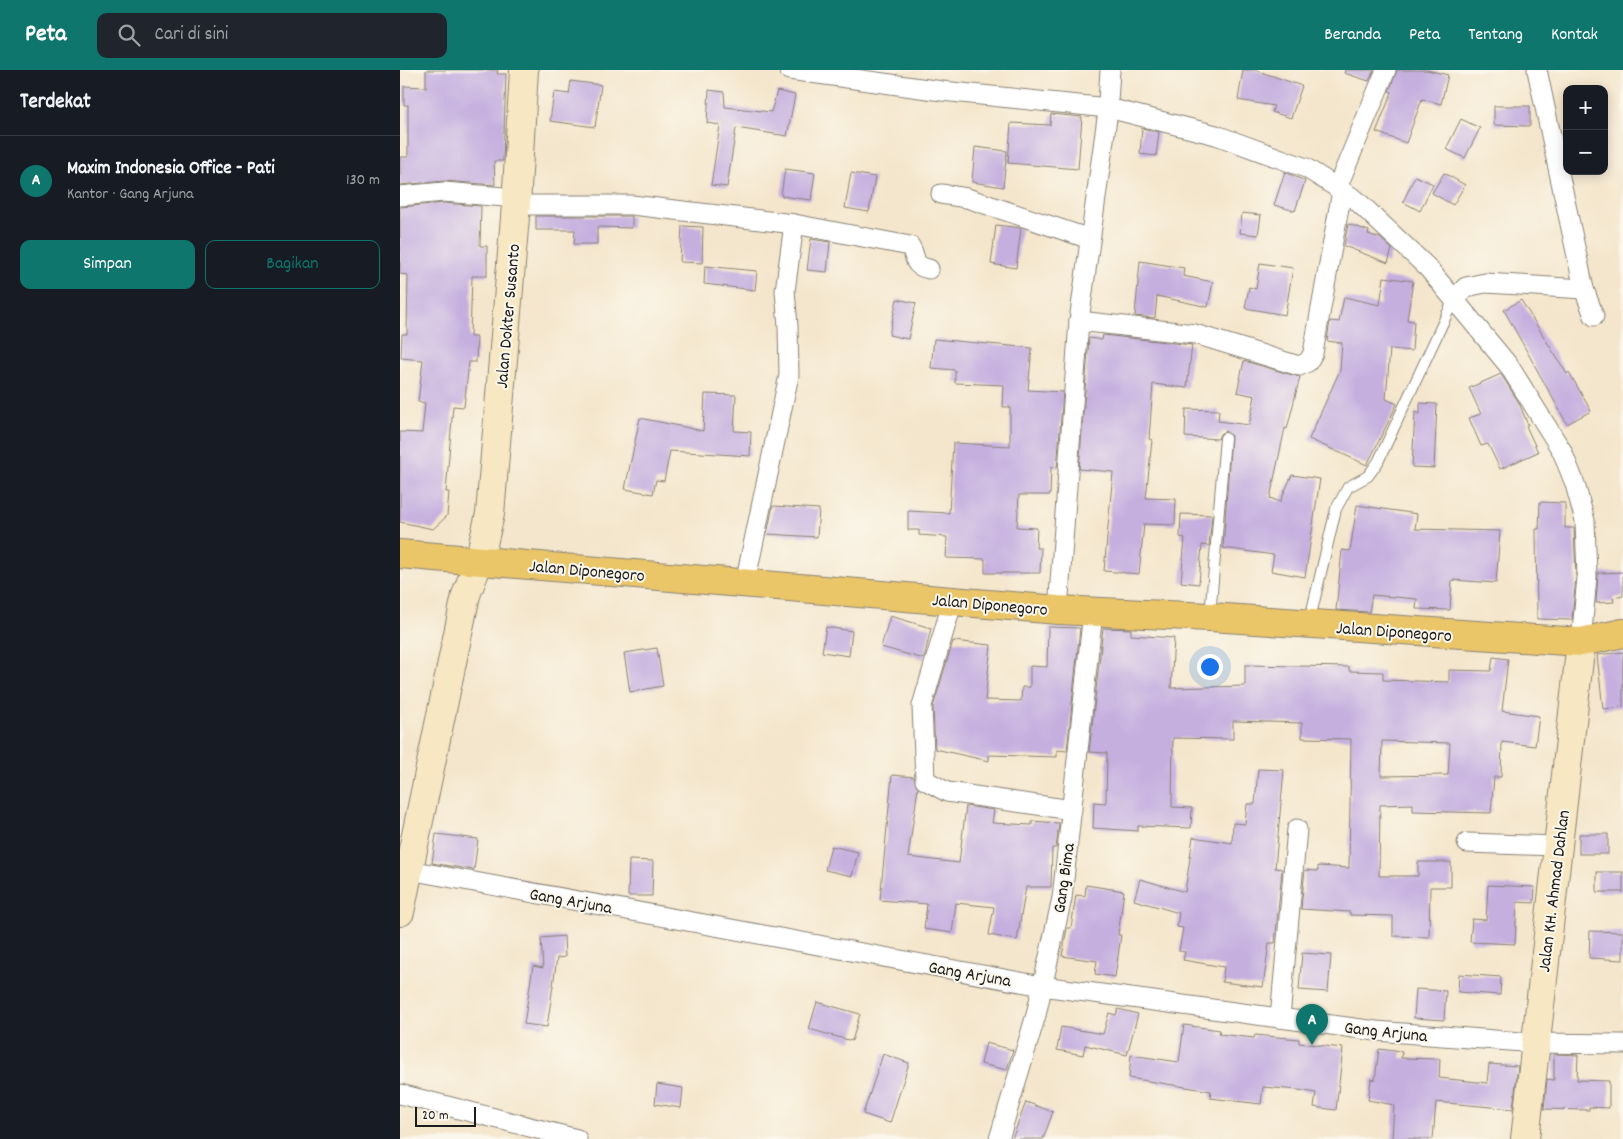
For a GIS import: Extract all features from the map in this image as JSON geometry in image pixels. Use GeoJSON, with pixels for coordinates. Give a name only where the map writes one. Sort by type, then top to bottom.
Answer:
{"type":"FeatureCollection","features":[{"type":"Feature","properties":{"kind":"main road","name":"Jalan Dokter Susanto"},"geometry":{"type":"LineString","coordinates":[[400,912],[466,595],[479,561],[490,514],[517,201],[524,70]]}},
{"type":"Feature","properties":{"kind":"main road","name":"Jalan Diponegoro"},"geometry":{"type":"LineString","coordinates":[[400,554],[1058,610],[1210,617],[1582,642],[1623,633]]}},
{"type":"Feature","properties":{"kind":"main road","name":"Jalan KH. Ahmad Dahlan"},"geometry":{"type":"LineString","coordinates":[[1525,1139],[1582,642]]}},
{"type":"Feature","properties":{"kind":"street"},"geometry":{"type":"LineString","coordinates":[[789,70],[942,91],[1108,108],[1216,136],[1306,168],[1355,199],[1428,268],[1454,299],[1509,366],[1562,451],[1575,484],[1585,521],[1587,578],[1582,642]]}},
{"type":"Feature","properties":{"kind":"street"},"geometry":{"type":"LineString","coordinates":[[1058,610],[1079,321],[1108,108],[1110,70]]}},
{"type":"Feature","properties":{"kind":"street"},"geometry":{"type":"LineString","coordinates":[[1079,321],[1195,334],[1299,366],[1308,362],[1313,353],[1340,190],[1386,70]]}},
{"type":"Feature","properties":{"kind":"street"},"geometry":{"type":"LineString","coordinates":[[1536,70],[1584,289],[1594,316]]}},
{"type":"Feature","properties":{"kind":"street"},"geometry":{"type":"LineString","coordinates":[[400,196],[444,192],[517,201],[632,206],[794,224],[910,246],[917,264],[920,267],[929,269]]}},
{"type":"Feature","properties":{"kind":"street"},"geometry":{"type":"LineString","coordinates":[[941,194],[966,198],[1090,239]]}},
{"type":"Feature","properties":{"kind":"street"},"geometry":{"type":"LineString","coordinates":[[744,583],[789,375],[788,326],[784,291],[794,224]]}},
{"type":"Feature","properties":{"kind":"street"},"geometry":{"type":"LineString","coordinates":[[1454,299],[1466,287],[1485,283],[1584,289]]}},
{"type":"Feature","properties":{"kind":"street"},"geometry":{"type":"LineString","coordinates":[[953,600],[922,706],[923,773],[925,780],[947,792],[1072,810]]}},
{"type":"Feature","properties":{"kind":"street","name":"Gang Bima"},"geometry":{"type":"LineString","coordinates":[[999,1139],[1042,986],[1062,898],[1093,612]]}},
{"type":"Feature","properties":{"kind":"street"},"geometry":{"type":"LineString","coordinates":[[1280,1018],[1297,828]]}},
{"type":"Feature","properties":{"kind":"street"},"geometry":{"type":"LineString","coordinates":[[1467,843],[1558,846]]}},
{"type":"Feature","properties":{"kind":"street","name":"Gang Arjuna"},"geometry":{"type":"LineString","coordinates":[[409,870],[1042,986],[1376,1031],[1535,1043],[1623,1044]]}},
{"type":"Feature","properties":{"kind":"street"},"geometry":{"type":"LineString","coordinates":[[400,1094],[578,1139]]}},
{"type":"Feature","properties":{"kind":"lane"},"geometry":{"type":"LineString","coordinates":[[1309,625],[1336,509],[1348,487],[1368,476],[1378,462],[1454,299]]}},
{"type":"Feature","properties":{"kind":"lane"},"geometry":{"type":"LineString","coordinates":[[1210,617],[1225,438]]}},
{"type":"Feature","properties":{"kind":"building"},"geometry":{"type":"Polygon","coordinates":[[[426,70],[498,70],[497,74],[506,74],[503,161],[494,161],[495,185],[445,181],[400,185],[400,157],[408,157],[408,105],[404,105],[404,86],[426,87],[426,70]]]}},
{"type":"Feature","properties":{"kind":"building"},"geometry":{"type":"Polygon","coordinates":[[[1243,70],[1255,70],[1302,86],[1291,118],[1272,112],[1274,106],[1238,100],[1243,70]]]}},
{"type":"Feature","properties":{"kind":"building"},"geometry":{"type":"Polygon","coordinates":[[[1345,70],[1374,70],[1369,81],[1344,73],[1345,70]]]}},
{"type":"Feature","properties":{"kind":"building"},"geometry":{"type":"Polygon","coordinates":[[[1397,70],[1427,70],[1448,75],[1441,104],[1422,99],[1406,143],[1376,132],[1392,92],[1389,91],[1397,70]]]}},
{"type":"Feature","properties":{"kind":"building"},"geometry":{"type":"Polygon","coordinates":[[[571,81],[601,85],[595,127],[550,121],[554,92],[569,94],[571,81]]]}},
{"type":"Feature","properties":{"kind":"building"},"geometry":{"type":"Polygon","coordinates":[[[709,90],[724,92],[725,107],[771,112],[777,91],[795,95],[787,136],[736,128],[727,187],[711,185],[720,125],[707,123],[709,90]]]}},
{"type":"Feature","properties":{"kind":"building"},"geometry":{"type":"Polygon","coordinates":[[[1494,106],[1530,106],[1530,126],[1494,125],[1494,106]]]}},
{"type":"Feature","properties":{"kind":"building"},"geometry":{"type":"Polygon","coordinates":[[[1051,114],[1082,117],[1078,169],[1008,163],[1011,123],[1050,125],[1051,114]]]}},
{"type":"Feature","properties":{"kind":"building"},"geometry":{"type":"Polygon","coordinates":[[[1461,119],[1480,128],[1465,158],[1446,149],[1461,119]]]}},
{"type":"Feature","properties":{"kind":"building"},"geometry":{"type":"Polygon","coordinates":[[[1142,128],[1159,132],[1156,156],[1140,154],[1142,128]]]}},
{"type":"Feature","properties":{"kind":"building"},"geometry":{"type":"Polygon","coordinates":[[[975,147],[1007,151],[1003,187],[972,182],[975,147]]]}},
{"type":"Feature","properties":{"kind":"building"},"geometry":{"type":"Polygon","coordinates":[[[785,169],[815,173],[811,200],[781,196],[785,169]]]}},
{"type":"Feature","properties":{"kind":"building"},"geometry":{"type":"Polygon","coordinates":[[[1285,172],[1305,181],[1295,211],[1274,205],[1285,172]]]}},
{"type":"Feature","properties":{"kind":"building"},"geometry":{"type":"Polygon","coordinates":[[[851,173],[875,177],[869,212],[845,208],[851,173]]]}},
{"type":"Feature","properties":{"kind":"building"},"geometry":{"type":"Polygon","coordinates":[[[1444,173],[1465,185],[1453,205],[1432,193],[1444,173]]]}},
{"type":"Feature","properties":{"kind":"building"},"geometry":{"type":"Polygon","coordinates":[[[1415,176],[1433,184],[1420,211],[1403,202],[1415,176]]]}},
{"type":"Feature","properties":{"kind":"building"},"geometry":{"type":"Polygon","coordinates":[[[444,203],[481,206],[480,246],[487,246],[487,276],[472,276],[470,337],[477,337],[476,362],[469,362],[464,407],[453,406],[446,492],[449,492],[447,516],[433,529],[400,522],[400,432],[422,433],[425,403],[418,402],[423,360],[401,358],[402,334],[407,334],[408,275],[400,274],[400,207],[444,203]]]}},
{"type":"Feature","properties":{"kind":"building"},"geometry":{"type":"Polygon","coordinates":[[[1242,213],[1261,215],[1258,235],[1240,233],[1242,213]]]}},
{"type":"Feature","properties":{"kind":"building"},"geometry":{"type":"Polygon","coordinates":[[[536,216],[632,216],[632,228],[597,227],[597,244],[574,244],[575,230],[536,230],[536,216]]]}},
{"type":"Feature","properties":{"kind":"building"},"geometry":{"type":"Polygon","coordinates":[[[1348,224],[1369,231],[1368,234],[1380,238],[1392,249],[1388,263],[1344,246],[1348,224]]]}},
{"type":"Feature","properties":{"kind":"building"},"geometry":{"type":"Polygon","coordinates":[[[996,225],[1021,228],[1016,268],[991,264],[996,225]]]}},
{"type":"Feature","properties":{"kind":"building"},"geometry":{"type":"Polygon","coordinates":[[[682,226],[703,227],[702,263],[680,262],[682,226]]]}},
{"type":"Feature","properties":{"kind":"building"},"geometry":{"type":"Polygon","coordinates":[[[811,239],[830,242],[827,272],[807,270],[811,239]]]}},
{"type":"Feature","properties":{"kind":"building"},"geometry":{"type":"Polygon","coordinates":[[[1140,261],[1184,268],[1183,276],[1213,282],[1208,307],[1157,296],[1155,318],[1135,316],[1140,261]]]}},
{"type":"Feature","properties":{"kind":"building"},"geometry":{"type":"Polygon","coordinates":[[[1260,263],[1293,268],[1285,315],[1245,308],[1249,287],[1256,289],[1260,263]]]}},
{"type":"Feature","properties":{"kind":"building"},"geometry":{"type":"Polygon","coordinates":[[[705,266],[757,271],[755,290],[704,284],[705,266]]]}},
{"type":"Feature","properties":{"kind":"building"},"geometry":{"type":"Polygon","coordinates":[[[1384,277],[1413,281],[1407,320],[1414,321],[1412,351],[1390,349],[1386,399],[1397,404],[1367,465],[1309,439],[1340,370],[1342,343],[1327,341],[1330,321],[1339,322],[1344,297],[1380,305],[1384,277]]]}},
{"type":"Feature","properties":{"kind":"building"},"geometry":{"type":"Polygon","coordinates":[[[897,299],[916,303],[908,339],[889,335],[897,299]]]}},
{"type":"Feature","properties":{"kind":"building"},"geometry":{"type":"Polygon","coordinates":[[[1521,300],[1567,374],[1569,372],[1591,411],[1567,424],[1504,310],[1521,300]]]}},
{"type":"Feature","properties":{"kind":"building"},"geometry":{"type":"Polygon","coordinates":[[[1103,335],[1192,345],[1187,388],[1153,384],[1149,439],[1152,440],[1146,498],[1176,499],[1175,525],[1144,524],[1139,574],[1104,571],[1113,472],[1079,469],[1089,338],[1102,340],[1103,335]]]}},
{"type":"Feature","properties":{"kind":"building"},"geometry":{"type":"Polygon","coordinates":[[[934,339],[1032,348],[1028,390],[1063,392],[1057,468],[1051,467],[1050,495],[1019,495],[1017,527],[1037,528],[1036,548],[1041,548],[1040,573],[985,573],[985,559],[946,558],[947,537],[919,535],[919,530],[908,530],[908,511],[949,513],[953,443],[1010,446],[1010,407],[1003,407],[1004,385],[955,383],[955,370],[931,368],[934,339]]]}},
{"type":"Feature","properties":{"kind":"building"},"geometry":{"type":"Polygon","coordinates":[[[1244,361],[1300,377],[1287,429],[1285,428],[1270,498],[1280,502],[1292,475],[1320,479],[1305,577],[1271,571],[1274,555],[1223,548],[1231,436],[1225,431],[1220,434],[1218,439],[1185,437],[1186,409],[1219,410],[1218,421],[1249,425],[1255,396],[1237,392],[1244,361]]]}},
{"type":"Feature","properties":{"kind":"building"},"geometry":{"type":"Polygon","coordinates":[[[1501,374],[1519,403],[1528,425],[1526,426],[1538,452],[1500,469],[1488,444],[1481,446],[1469,418],[1481,414],[1469,388],[1501,374]]]}},
{"type":"Feature","properties":{"kind":"building"},"geometry":{"type":"Polygon","coordinates":[[[705,394],[736,395],[734,431],[751,432],[750,456],[670,451],[664,481],[656,480],[653,494],[625,489],[640,418],[703,431],[705,394]]]}},
{"type":"Feature","properties":{"kind":"building"},"geometry":{"type":"Polygon","coordinates":[[[1420,403],[1437,404],[1434,468],[1412,467],[1415,412],[1420,414],[1420,403]]]}},
{"type":"Feature","properties":{"kind":"building"},"geometry":{"type":"Polygon","coordinates":[[[1540,502],[1565,503],[1565,528],[1574,528],[1576,577],[1572,620],[1537,619],[1536,529],[1539,529],[1540,502]]]}},
{"type":"Feature","properties":{"kind":"building"},"geometry":{"type":"Polygon","coordinates":[[[1357,505],[1417,514],[1415,529],[1500,531],[1496,583],[1452,580],[1450,610],[1416,609],[1417,599],[1372,595],[1369,612],[1336,610],[1342,550],[1350,551],[1357,505]]]}},
{"type":"Feature","properties":{"kind":"building"},"geometry":{"type":"Polygon","coordinates":[[[773,506],[819,509],[817,537],[767,534],[773,506]]]}},
{"type":"Feature","properties":{"kind":"building"},"geometry":{"type":"Polygon","coordinates":[[[1181,514],[1212,515],[1209,546],[1202,545],[1199,584],[1181,582],[1185,538],[1180,537],[1181,514]]]}},
{"type":"Feature","properties":{"kind":"building"},"geometry":{"type":"Polygon","coordinates":[[[1623,572],[1623,596],[1613,598],[1614,602],[1596,603],[1598,573],[1623,572]]]}},
{"type":"Feature","properties":{"kind":"building"},"geometry":{"type":"Polygon","coordinates":[[[890,616],[931,628],[924,659],[881,647],[890,616]]]}},
{"type":"Feature","properties":{"kind":"building"},"geometry":{"type":"Polygon","coordinates":[[[826,627],[852,631],[849,656],[822,652],[826,627]]]}},
{"type":"Feature","properties":{"kind":"building"},"geometry":{"type":"Polygon","coordinates":[[[1048,627],[1080,628],[1067,751],[1057,750],[1057,757],[989,755],[989,761],[935,749],[933,707],[953,641],[991,645],[985,700],[1021,701],[1022,687],[1030,687],[1030,666],[1047,667],[1048,627]]]}},
{"type":"Feature","properties":{"kind":"building"},"geometry":{"type":"Polygon","coordinates":[[[1103,628],[1131,629],[1131,635],[1174,638],[1171,688],[1245,686],[1245,665],[1349,667],[1349,671],[1383,672],[1383,680],[1449,682],[1449,670],[1491,671],[1493,657],[1508,659],[1502,711],[1539,716],[1535,746],[1502,742],[1501,777],[1494,777],[1491,813],[1413,811],[1413,804],[1380,805],[1379,876],[1418,876],[1418,862],[1451,862],[1451,887],[1430,887],[1429,937],[1393,936],[1393,916],[1350,915],[1350,912],[1301,909],[1305,870],[1318,871],[1318,866],[1349,868],[1351,739],[1302,738],[1302,723],[1233,721],[1233,739],[1173,738],[1172,807],[1192,808],[1191,828],[1138,826],[1138,831],[1093,828],[1094,802],[1106,803],[1107,753],[1089,752],[1103,628]],[[1382,741],[1381,776],[1448,775],[1450,743],[1382,741]]]}},
{"type":"Feature","properties":{"kind":"building"},"geometry":{"type":"Polygon","coordinates":[[[657,648],[663,686],[630,692],[624,653],[657,648]]]}},
{"type":"Feature","properties":{"kind":"building"},"geometry":{"type":"Polygon","coordinates":[[[1623,652],[1623,707],[1603,709],[1597,655],[1623,652]]]}},
{"type":"Feature","properties":{"kind":"building"},"geometry":{"type":"Polygon","coordinates":[[[1258,769],[1284,770],[1275,868],[1282,869],[1275,943],[1269,943],[1263,987],[1222,982],[1224,967],[1183,960],[1185,952],[1179,951],[1183,928],[1177,927],[1179,913],[1134,900],[1140,879],[1185,892],[1193,837],[1232,843],[1233,823],[1245,824],[1247,804],[1255,804],[1258,769]]]}},
{"type":"Feature","properties":{"kind":"building"},"geometry":{"type":"Polygon","coordinates":[[[892,775],[914,777],[918,788],[908,857],[959,863],[966,806],[994,810],[992,823],[1032,825],[1032,821],[1059,823],[1056,848],[1052,848],[1051,887],[1026,887],[1017,940],[989,935],[994,907],[956,903],[952,933],[924,929],[927,904],[880,900],[892,775]]]}},
{"type":"Feature","properties":{"kind":"building"},"geometry":{"type":"Polygon","coordinates":[[[436,834],[478,839],[474,870],[432,863],[436,834]]]}},
{"type":"Feature","properties":{"kind":"building"},"geometry":{"type":"Polygon","coordinates":[[[1579,834],[1608,834],[1608,854],[1579,854],[1579,834]]]}},
{"type":"Feature","properties":{"kind":"building"},"geometry":{"type":"Polygon","coordinates":[[[831,846],[858,852],[852,876],[825,870],[831,846]]]}},
{"type":"Feature","properties":{"kind":"building"},"geometry":{"type":"Polygon","coordinates":[[[629,860],[653,861],[652,896],[628,896],[629,860]]]}},
{"type":"Feature","properties":{"kind":"building"},"geometry":{"type":"Polygon","coordinates":[[[1597,872],[1623,872],[1623,892],[1597,892],[1597,872]]]}},
{"type":"Feature","properties":{"kind":"building"},"geometry":{"type":"Polygon","coordinates":[[[1086,885],[1124,891],[1118,935],[1121,935],[1115,977],[1095,974],[1097,961],[1062,956],[1067,928],[1071,928],[1076,895],[1085,896],[1086,885]]]}},
{"type":"Feature","properties":{"kind":"building"},"geometry":{"type":"Polygon","coordinates":[[[1488,885],[1535,887],[1534,903],[1517,902],[1515,944],[1470,942],[1472,919],[1486,920],[1488,885]]]}},
{"type":"Feature","properties":{"kind":"building"},"geometry":{"type":"Polygon","coordinates":[[[1590,931],[1623,932],[1623,960],[1589,958],[1590,931]]]}},
{"type":"Feature","properties":{"kind":"building"},"geometry":{"type":"Polygon","coordinates":[[[564,936],[565,957],[557,958],[547,1027],[524,1024],[533,966],[543,968],[541,938],[564,936]]]}},
{"type":"Feature","properties":{"kind":"building"},"geometry":{"type":"Polygon","coordinates":[[[1302,953],[1331,955],[1328,992],[1299,990],[1302,953]]]}},
{"type":"Feature","properties":{"kind":"building"},"geometry":{"type":"Polygon","coordinates":[[[1459,974],[1501,977],[1500,995],[1458,992],[1459,974]]]}},
{"type":"Feature","properties":{"kind":"building"},"geometry":{"type":"Polygon","coordinates":[[[1416,989],[1446,991],[1444,1020],[1414,1018],[1416,989]]]}},
{"type":"Feature","properties":{"kind":"building"},"geometry":{"type":"Polygon","coordinates":[[[817,1002],[860,1014],[852,1041],[809,1029],[817,1002]]]}},
{"type":"Feature","properties":{"kind":"building"},"geometry":{"type":"Polygon","coordinates":[[[1118,1009],[1138,1014],[1127,1055],[1085,1045],[1083,1055],[1057,1050],[1061,1027],[1103,1034],[1109,1013],[1116,1015],[1118,1009]]]}},
{"type":"Feature","properties":{"kind":"building"},"geometry":{"type":"Polygon","coordinates":[[[1184,1025],[1220,1030],[1219,1034],[1254,1038],[1255,1035],[1299,1039],[1299,1043],[1343,1048],[1336,1110],[1314,1107],[1316,1093],[1298,1090],[1263,1087],[1261,1104],[1210,1098],[1211,1091],[1129,1078],[1131,1055],[1179,1062],[1184,1025]]]}},
{"type":"Feature","properties":{"kind":"building"},"geometry":{"type":"Polygon","coordinates":[[[986,1043],[1013,1050],[1007,1070],[981,1064],[986,1043]]]}},
{"type":"Feature","properties":{"kind":"building"},"geometry":{"type":"Polygon","coordinates":[[[1379,1049],[1402,1052],[1401,1058],[1440,1059],[1439,1078],[1487,1083],[1489,1064],[1518,1066],[1513,1109],[1436,1102],[1433,1139],[1392,1139],[1394,1105],[1368,1100],[1371,1079],[1375,1080],[1379,1049]]]}},
{"type":"Feature","properties":{"kind":"building"},"geometry":{"type":"Polygon","coordinates":[[[883,1054],[909,1063],[890,1123],[863,1114],[883,1054]]]}},
{"type":"Feature","properties":{"kind":"building"},"geometry":{"type":"Polygon","coordinates":[[[1554,1054],[1578,1055],[1577,1080],[1609,1081],[1609,1108],[1589,1107],[1589,1110],[1544,1109],[1547,1079],[1554,1080],[1554,1054]]]}},
{"type":"Feature","properties":{"kind":"building"},"geometry":{"type":"Polygon","coordinates":[[[657,1084],[683,1088],[681,1108],[655,1104],[657,1084]]]}},
{"type":"Feature","properties":{"kind":"building"},"geometry":{"type":"Polygon","coordinates":[[[1026,1102],[1053,1112],[1043,1139],[1012,1139],[1026,1102]]]}},
{"type":"Feature","properties":{"kind":"place","name":"Maxim Indonesia Office - Pati"},"geometry":{"type":"Point","coordinates":[1312,1045]}}]}
